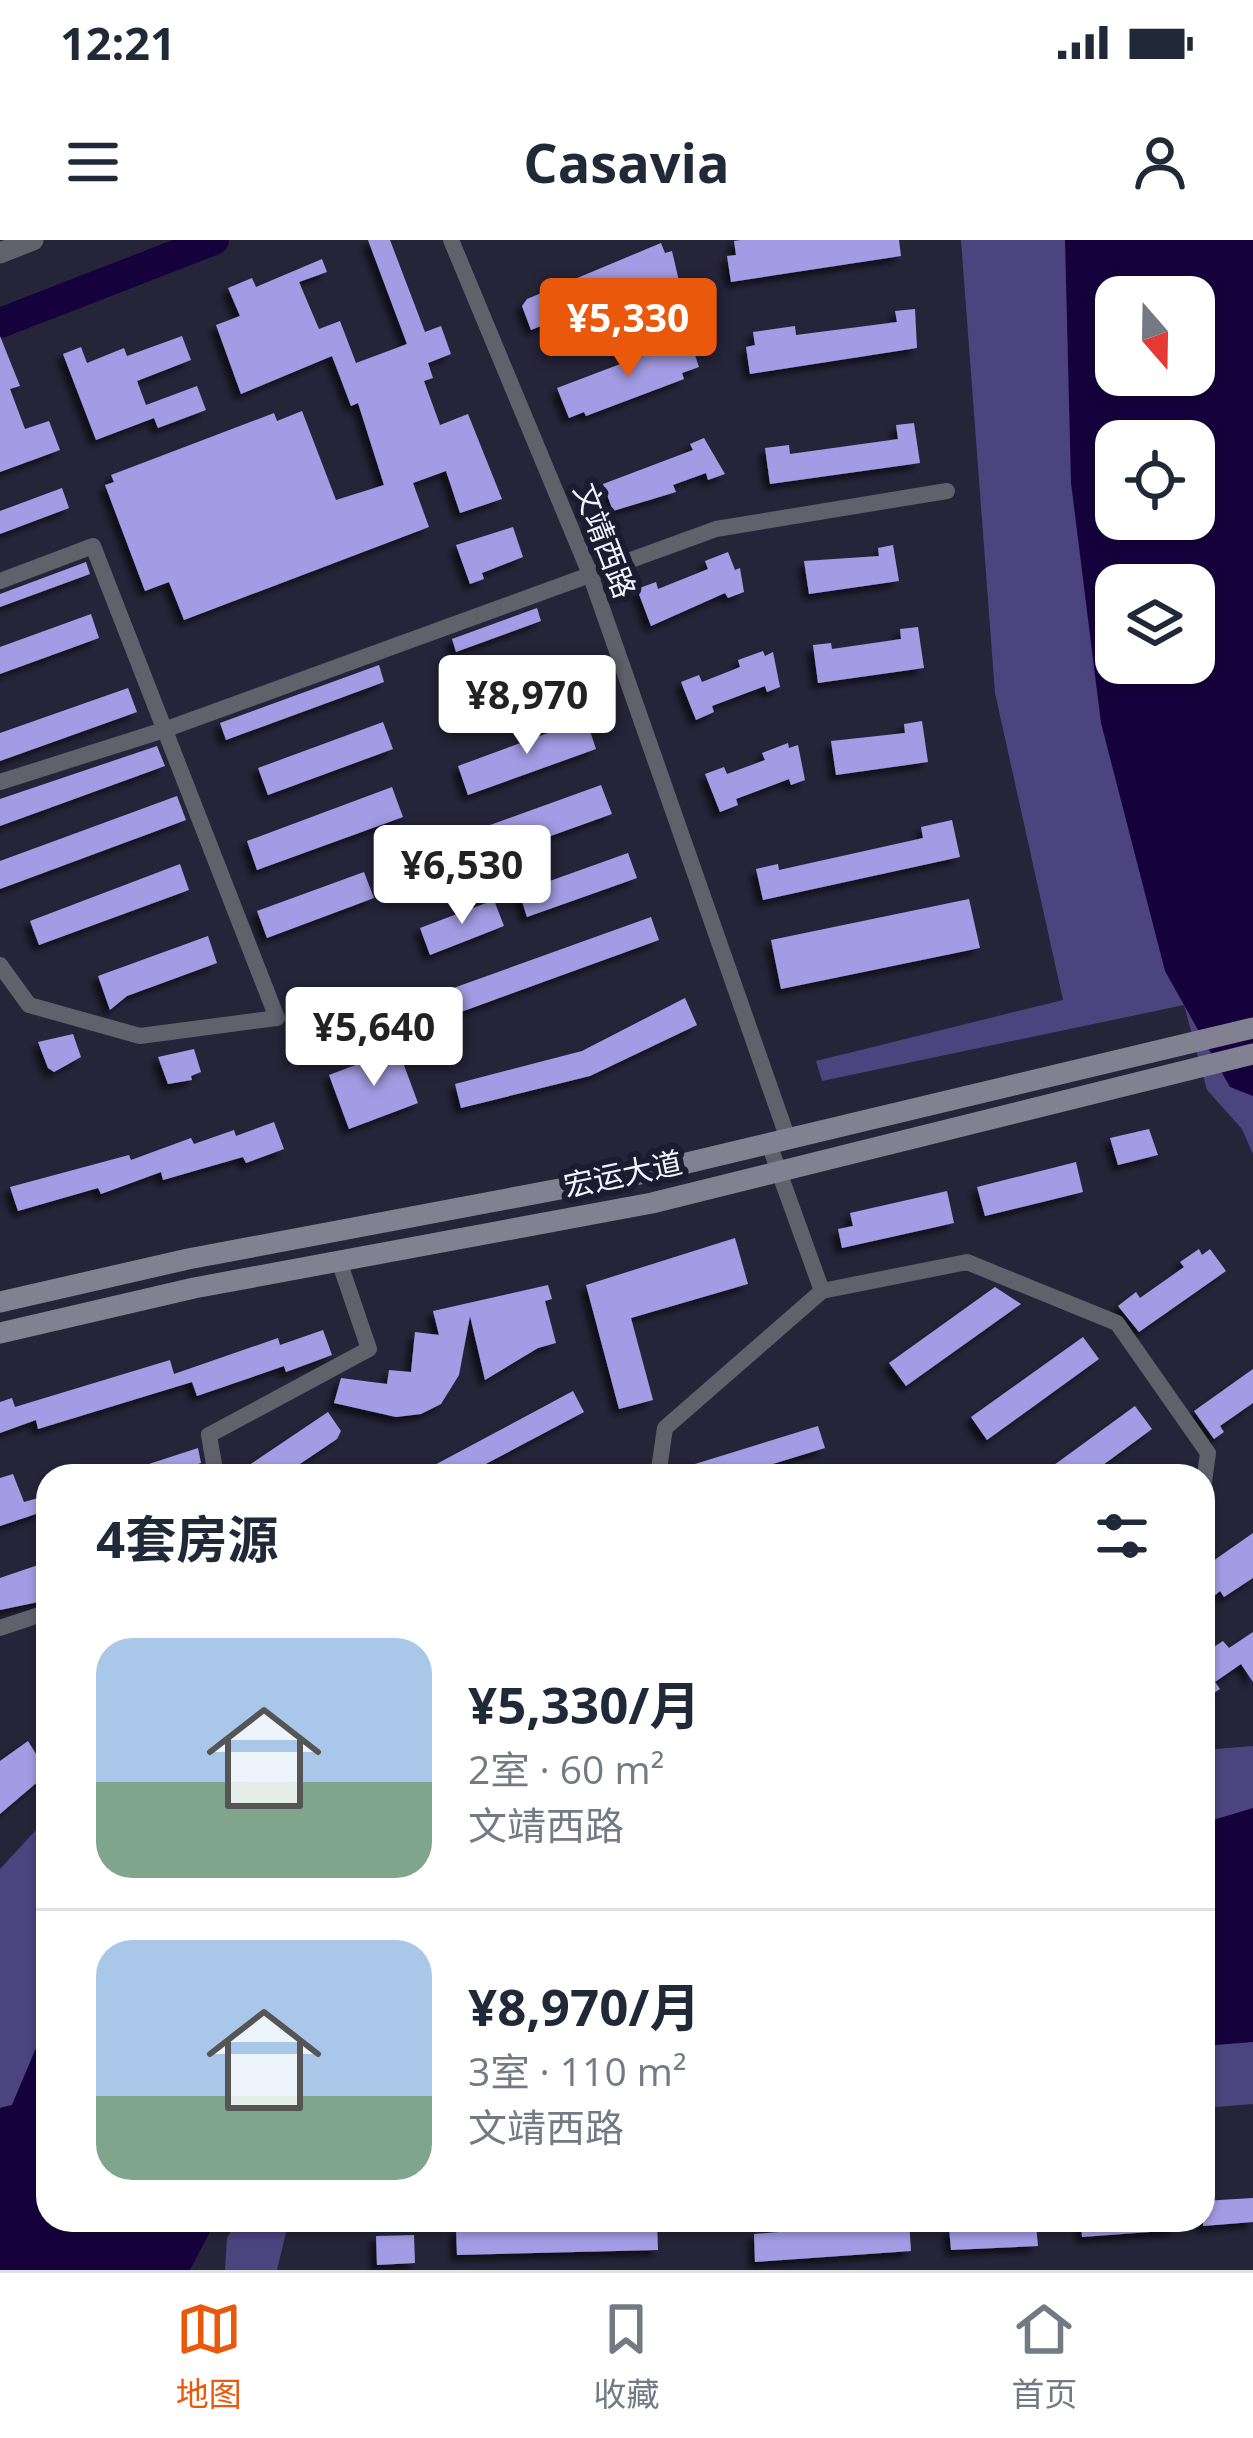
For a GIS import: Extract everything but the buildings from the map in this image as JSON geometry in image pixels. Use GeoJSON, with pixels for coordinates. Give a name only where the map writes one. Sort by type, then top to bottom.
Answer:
{"type":"FeatureCollection","features":[{"type":"Feature","properties":{"kind":"main road","name":"宏运大道"},"geometry":{"type":"LineString","coordinates":[[0,1302],[188,1259],[645,1174],[1253,1028]]}},
{"type":"Feature","properties":{"kind":"main road","name":"宏运大道"},"geometry":{"type":"LineString","coordinates":[[0,1333],[339,1261],[652,1203],[778,1168],[1253,1054]]}},
{"type":"Feature","properties":{"kind":"street"},"geometry":{"type":"LineString","coordinates":[[0,253],[34,240]]}},
{"type":"Feature","properties":{"kind":"street","name":"文靖西路"},"geometry":{"type":"LineString","coordinates":[[451,240],[590,574],[779,1142],[778,1168],[822,1291]]}},
{"type":"Feature","properties":{"kind":"street"},"geometry":{"type":"LineString","coordinates":[[0,782],[164,730],[716,529],[946,491]]}},
{"type":"Feature","properties":{"kind":"street"},"geometry":{"type":"LineString","coordinates":[[0,580],[93,546],[277,1018],[140,1036],[29,1005],[0,965]]}},
{"type":"Feature","properties":{"kind":"street"},"geometry":{"type":"LineString","coordinates":[[214,1464],[209,1435],[369,1349],[339,1261]]}},
{"type":"Feature","properties":{"kind":"street"},"geometry":{"type":"LineString","coordinates":[[660,1464],[665,1428],[822,1291],[967,1262],[1117,1323],[1208,1453],[1206,1464]]}},
{"type":"Feature","properties":{"kind":"street"},"geometry":{"type":"LineString","coordinates":[[0,1628],[36,1616]]}},
{"type":"Feature","properties":{"kind":"shaded area"},"geometry":{"type":"Polygon","coordinates":[[[961,240],[1253,240],[1253,1154],[1242,1129],[1207,1090],[1184,1005],[822,1081],[816,1061],[1063,1000],[995,693],[961,240]]]}},
{"type":"Feature","properties":{"kind":"shaded area"},"geometry":{"type":"Polygon","coordinates":[[[1065,240],[1253,240],[1253,1096],[1230,1087],[1165,971],[1101,723],[1096,684],[1215,684],[1215,564],[1095,564],[1095,675],[1071,483],[1065,240]]]}},
{"type":"Feature","properties":{"kind":"shaded area"},"geometry":{"type":"Polygon","coordinates":[[[1253,1746],[1253,2104],[1215,2107],[1215,1749],[1253,1746]]]}},
{"type":"Feature","properties":{"kind":"shaded area"},"geometry":{"type":"Polygon","coordinates":[[[1253,1808],[1253,2042],[1215,2045],[1215,1819],[1253,1808]]]}},
{"type":"Feature","properties":{"kind":"shaded area"},"geometry":{"type":"Polygon","coordinates":[[[36,1830],[36,2048],[12,2105],[0,2108],[0,1869],[36,1830]]]}},
{"type":"Feature","properties":{"kind":"shaded area"},"geometry":{"type":"Polygon","coordinates":[[[36,2048],[36,2232],[210,2232],[190,2270],[0,2270],[0,2108],[12,2105],[36,2048]]]}},
{"type":"Feature","properties":{"kind":"shaded area"},"geometry":{"type":"Polygon","coordinates":[[[230,2232],[286,2232],[277,2270],[225,2270],[230,2232]]]}},
{"type":"Feature","properties":{"kind":"waterway"},"geometry":{"type":"LineString","coordinates":[[0,323],[214,240]]}}]}
